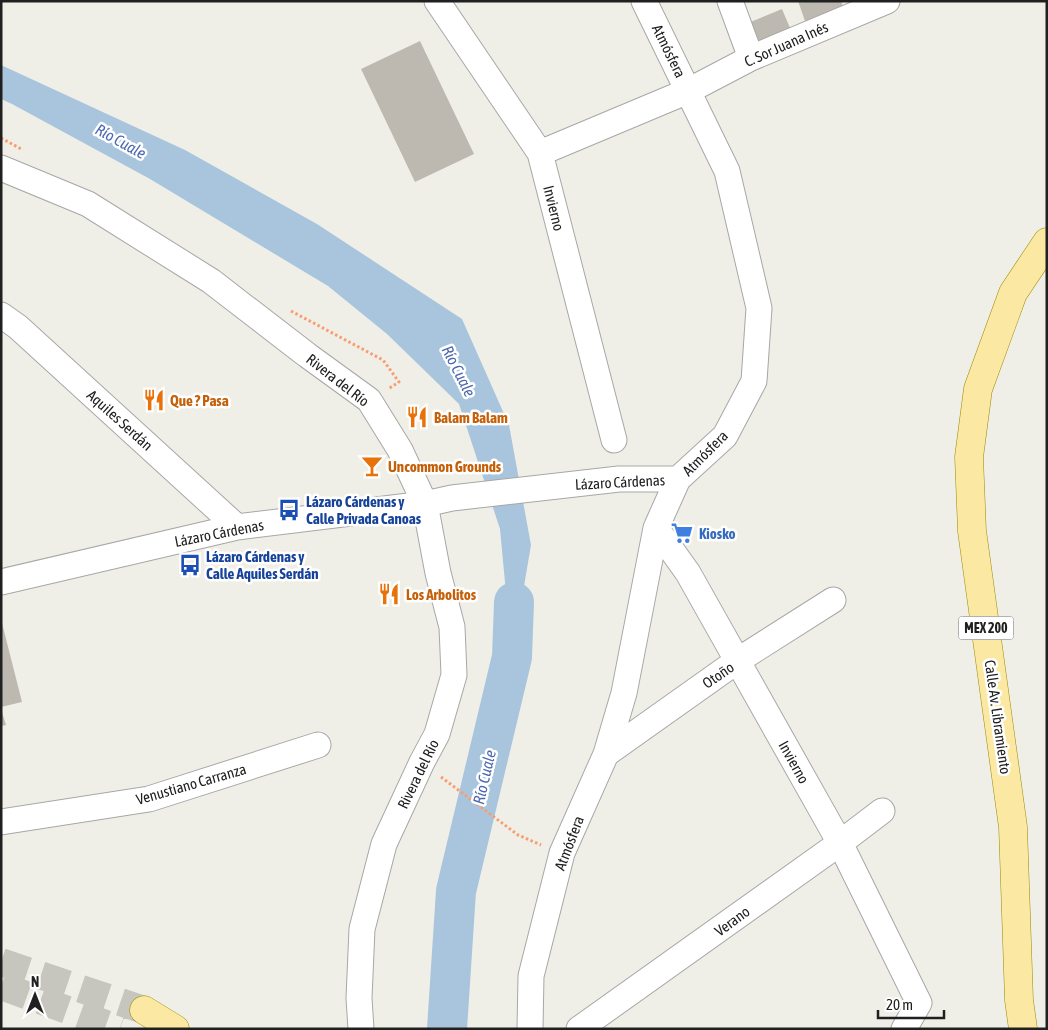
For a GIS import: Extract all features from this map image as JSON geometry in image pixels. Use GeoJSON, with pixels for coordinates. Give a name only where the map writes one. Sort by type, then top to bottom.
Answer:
{"type":"FeatureCollection","features":[{"type":"Feature","properties":{"kind":"main road","name":"Calle Av. Libramiento"},"geometry":{"type":"LineString","coordinates":[[1023,1029],[1020,1000],[1013,827],[972,531],[969,457],[978,389],[1013,293],[1047,242]]}},
{"type":"Feature","properties":{"kind":"main road"},"geometry":{"type":"LineString","coordinates":[[144,1010],[175,1029]]}},
{"type":"Feature","properties":{"kind":"street","name":"Invierno"},"geometry":{"type":"LineString","coordinates":[[437,1],[540,153],[614,440]]}},
{"type":"Feature","properties":{"kind":"street","name":"Atmósfera"},"geometry":{"type":"LineString","coordinates":[[530,1029],[531,976],[562,853],[606,754],[624,693],[656,528],[678,479],[725,436],[754,381],[759,308],[727,171],[644,1]]}},
{"type":"Feature","properties":{"kind":"street"},"geometry":{"type":"LineString","coordinates":[[730,1],[751,58]]}},
{"type":"Feature","properties":{"kind":"street","name":"C. Sor Juana Inés"},"geometry":{"type":"LineString","coordinates":[[540,153],[688,91],[751,58],[887,1]]}},
{"type":"Feature","properties":{"kind":"street","name":"Rivera del Río"},"geometry":{"type":"LineString","coordinates":[[1,168],[88,204],[211,281],[369,400],[400,450],[425,504],[438,573],[452,627],[454,675],[437,734],[384,844],[362,929],[359,998],[361,1029]]}},
{"type":"Feature","properties":{"kind":"street","name":"Aquiles Serdán"},"geometry":{"type":"LineString","coordinates":[[7,325],[237,526]]}},
{"type":"Feature","properties":{"kind":"street","name":"Lázaro Cárdenas"},"geometry":{"type":"LineString","coordinates":[[1,582],[237,526],[425,504],[452,498],[619,479],[678,479]]}},
{"type":"Feature","properties":{"kind":"street","name":"Invierno"},"geometry":{"type":"LineString","coordinates":[[656,528],[688,573],[840,843],[919,1003],[904,1029]]}},
{"type":"Feature","properties":{"kind":"street","name":"Otoño"},"geometry":{"type":"LineString","coordinates":[[606,754],[737,661],[833,600]]}},
{"type":"Feature","properties":{"kind":"street","name":"Venustiano Carranza"},"geometry":{"type":"LineString","coordinates":[[1,822],[149,799],[318,745]]}},
{"type":"Feature","properties":{"kind":"street","name":"Verano"},"geometry":{"type":"LineString","coordinates":[[579,1029],[882,811]]}},
{"type":"Feature","properties":{"kind":"path"},"geometry":{"type":"LineString","coordinates":[[441,777],[518,835]]}},
{"type":"Feature","properties":{"kind":"water"},"geometry":{"type":"Polygon","coordinates":[[[1,65],[185,150],[317,224],[462,319],[509,425],[531,545],[512,657],[500,529],[459,404],[387,334],[328,286],[150,179],[1,99],[1,65]]]}},
{"type":"Feature","properties":{"kind":"building"},"geometry":{"type":"Polygon","coordinates":[[[798,1],[841,1],[843,6],[805,21],[798,1]]]}},
{"type":"Feature","properties":{"kind":"building"},"geometry":{"type":"Polygon","coordinates":[[[782,9],[790,28],[756,42],[748,23],[782,9]]]}},
{"type":"Feature","properties":{"kind":"building"},"geometry":{"type":"Polygon","coordinates":[[[420,41],[474,154],[415,182],[361,69],[420,41]]]}},
{"type":"Feature","properties":{"kind":"building"},"geometry":{"type":"Polygon","coordinates":[[[1,624],[22,702],[1,707],[1,624]]]}},
{"type":"Feature","properties":{"kind":"building"},"geometry":{"type":"Polygon","coordinates":[[[1,709],[6,725],[1,726],[1,709]]]}},
{"type":"Feature","properties":{"kind":"waterway","name":"Río Cuale"},"geometry":{"type":"LineString","coordinates":[[447,1029],[456,891],[512,657],[514,602]]}},
{"type":"Feature","properties":{"kind":"tunnel"},"geometry":{"type":"LineString","coordinates":[[1,962],[144,1010]]}},
{"type":"Feature","properties":{"kind":"tunnel"},"geometry":{"type":"LineString","coordinates":[[1,986],[120,1029]]}},
{"type":"Feature","properties":{"kind":"place","name":"Que ? Pasa"},"geometry":{"type":"Point","coordinates":[154,400]}},
{"type":"Feature","properties":{"kind":"place","name":"Balam Balam"},"geometry":{"type":"Point","coordinates":[417,417]}},
{"type":"Feature","properties":{"kind":"place","name":"Uncommon Grounds"},"geometry":{"type":"Point","coordinates":[372,466]}},
{"type":"Feature","properties":{"kind":"place","name":"Lázaro Cárdenas y Calle Privada Canoas"},"geometry":{"type":"Point","coordinates":[289,510]}},
{"type":"Feature","properties":{"kind":"place","name":"Kiosko"},"geometry":{"type":"Point","coordinates":[682,533]}},
{"type":"Feature","properties":{"kind":"place","name":"Lázaro Cárdenas y Calle Aquiles Serdán"},"geometry":{"type":"Point","coordinates":[190,565]}},
{"type":"Feature","properties":{"kind":"place","name":"Los Arbolitos"},"geometry":{"type":"Point","coordinates":[389,594]}}]}
